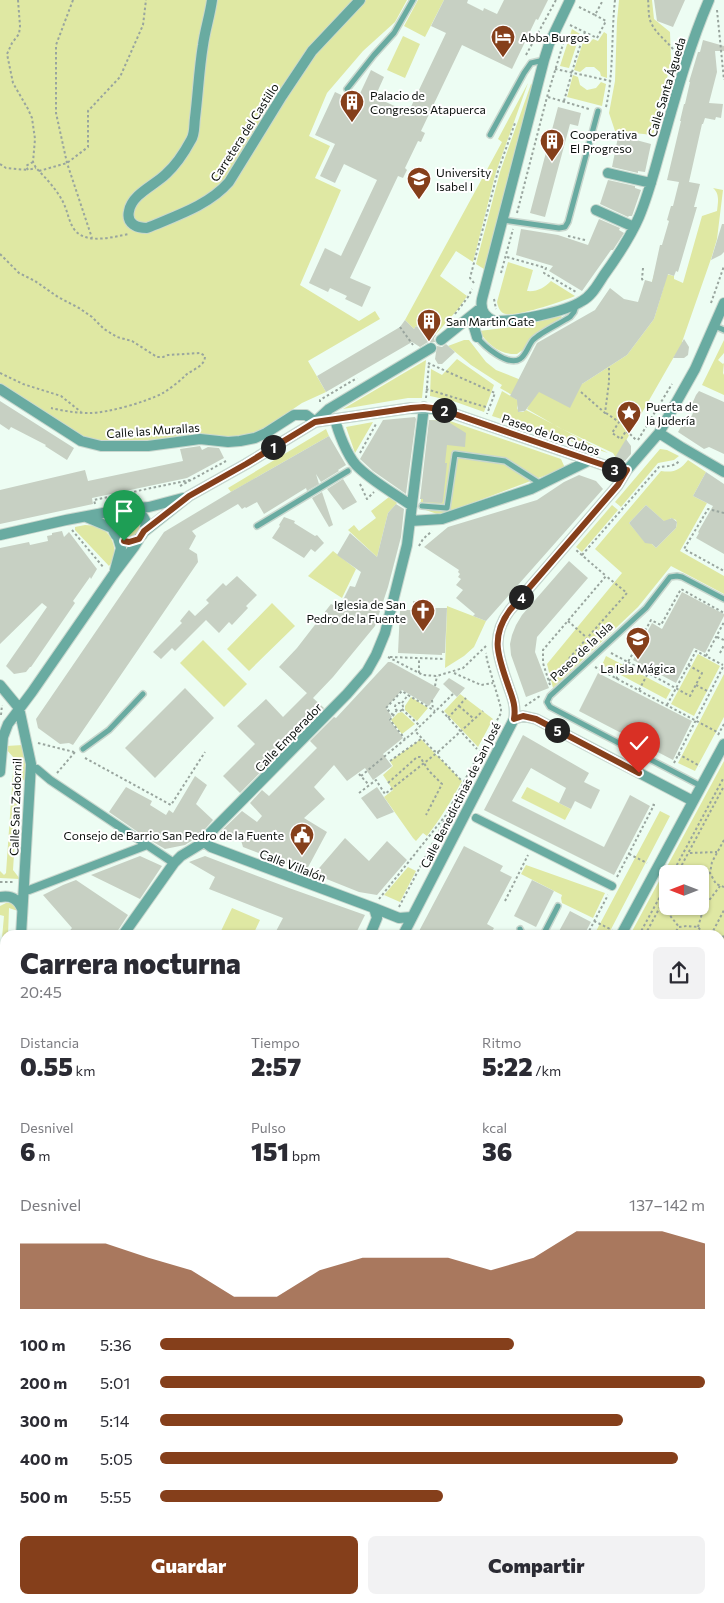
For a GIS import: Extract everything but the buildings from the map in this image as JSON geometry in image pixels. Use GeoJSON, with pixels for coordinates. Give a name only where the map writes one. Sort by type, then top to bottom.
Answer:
{"type":"FeatureCollection","features":[{"type":"Feature","properties":{"kind":"street"},"geometry":{"type":"LineString","coordinates":[[142,228],[138,229],[129,220],[128,212],[131,205],[165,176],[184,153],[193,137],[202,45],[212,0]]}},
{"type":"Feature","properties":{"kind":"street","name":"Carretera del Castillo"},"geometry":{"type":"LineString","coordinates":[[142,228],[147,228],[205,202],[230,182],[282,96],[312,51],[360,0]]}},
{"type":"Feature","properties":{"kind":"street"},"geometry":{"type":"LineString","coordinates":[[441,340],[483,311],[482,298],[544,60],[549,44],[570,0]]}},
{"type":"Feature","properties":{"kind":"street","name":"Calle Santa Águeda"},"geometry":{"type":"LineString","coordinates":[[477,337],[474,327],[483,311],[494,321],[499,321],[547,313],[578,300],[583,301],[590,294],[628,239],[634,227],[651,183],[686,61],[713,2]]}},
{"type":"Feature","properties":{"kind":"street"},"geometry":{"type":"LineString","coordinates":[[608,172],[651,183]]}},
{"type":"Feature","properties":{"kind":"street"},"geometry":{"type":"LineString","coordinates":[[596,210],[634,227]]}},
{"type":"Feature","properties":{"kind":"street"},"geometry":{"type":"LineString","coordinates":[[627,470],[659,433],[719,328],[724,303]]}},
{"type":"Feature","properties":{"kind":"street"},"geometry":{"type":"LineString","coordinates":[[0,535],[86,517],[149,507],[189,496],[315,422],[329,409],[431,348]]}},
{"type":"Feature","properties":{"kind":"street","name":"Calle las Murallas"},"geometry":{"type":"LineString","coordinates":[[0,389],[81,441],[102,446],[148,446],[200,440],[240,441],[255,438],[266,433],[294,415],[306,415],[315,422]]}},
{"type":"Feature","properties":{"kind":"street","name":"Paseo de los Cubos"},"geometry":{"type":"LineString","coordinates":[[315,422],[411,408],[425,403],[618,470],[627,470]]}},
{"type":"Feature","properties":{"kind":"street","name":"Calle Emperador"},"geometry":{"type":"LineString","coordinates":[[127,930],[174,863],[181,856],[204,842],[205,838],[347,694],[372,663],[385,633],[410,521],[417,506],[425,403]]}},
{"type":"Feature","properties":{"kind":"street"},"geometry":{"type":"LineString","coordinates":[[335,419],[355,464],[379,483],[417,506]]}},
{"type":"Feature","properties":{"kind":"street"},"geometry":{"type":"LineString","coordinates":[[659,433],[724,472]]}},
{"type":"Feature","properties":{"kind":"street"},"geometry":{"type":"LineString","coordinates":[[410,521],[442,519],[530,490],[590,460]]}},
{"type":"Feature","properties":{"kind":"street","name":"Calle Benedictinas de San José"},"geometry":{"type":"LineString","coordinates":[[406,930],[514,719],[515,707],[497,651],[497,636],[501,624],[510,610],[618,485],[627,470]]}},
{"type":"Feature","properties":{"kind":"street","name":"Calle San Zadornil"},"geometry":{"type":"LineString","coordinates":[[109,572],[134,547],[142,535],[189,496]]}},
{"type":"Feature","properties":{"kind":"street"},"geometry":{"type":"LineString","coordinates":[[86,517],[112,528],[118,538],[129,542],[142,535],[145,527],[144,518],[138,511],[125,510],[113,518],[112,528]]}},
{"type":"Feature","properties":{"kind":"street","name":"Calle San Zadornil"},"geometry":{"type":"LineString","coordinates":[[0,772],[3,737],[8,724],[32,692],[109,572],[121,548],[118,538]]}},
{"type":"Feature","properties":{"kind":"street"},"geometry":{"type":"LineString","coordinates":[[0,685],[19,708]]}},
{"type":"Feature","properties":{"kind":"street","name":"Calle San Zadornil"},"geometry":{"type":"LineString","coordinates":[[19,708],[31,764],[21,930]]}},
{"type":"Feature","properties":{"kind":"street"},"geometry":{"type":"LineString","coordinates":[[514,719],[523,716],[536,719],[693,801]]}},
{"type":"Feature","properties":{"kind":"street"},"geometry":{"type":"LineString","coordinates":[[619,930],[724,744]]}},
{"type":"Feature","properties":{"kind":"street"},"geometry":{"type":"LineString","coordinates":[[37,769],[50,780],[174,863]]}},
{"type":"Feature","properties":{"kind":"street"},"geometry":{"type":"LineString","coordinates":[[476,818],[612,886]]}},
{"type":"Feature","properties":{"kind":"street","name":"Calle Villalón"},"geometry":{"type":"LineString","coordinates":[[204,842],[211,847],[398,918],[412,917]]}},
{"type":"Feature","properties":{"kind":"street"},"geometry":{"type":"LineString","coordinates":[[29,890],[147,845]]}},
{"type":"Feature","properties":{"kind":"street"},"geometry":{"type":"LineString","coordinates":[[0,898],[8,896],[13,898],[19,902],[22,909]]}},
{"type":"Feature","properties":{"kind":"street"},"geometry":{"type":"LineString","coordinates":[[372,930],[377,918],[374,908]]}},
{"type":"Feature","properties":{"kind":"lane"},"geometry":{"type":"LineString","coordinates":[[348,88],[394,33],[413,0]]}},
{"type":"Feature","properties":{"kind":"lane"},"geometry":{"type":"LineString","coordinates":[[490,135],[524,72],[531,63],[544,60]]}},
{"type":"Feature","properties":{"kind":"lane"},"geometry":{"type":"LineString","coordinates":[[503,220],[559,228],[565,227],[568,222],[598,111]]}},
{"type":"Feature","properties":{"kind":"lane","name":"Calle Santa Águeda"},"geometry":{"type":"LineString","coordinates":[[477,337],[490,351],[510,360],[518,360],[522,358],[535,338],[570,317],[578,300]]}},
{"type":"Feature","properties":{"kind":"lane"},"geometry":{"type":"LineString","coordinates":[[417,506],[447,508],[455,454],[505,461],[541,484]]}},
{"type":"Feature","properties":{"kind":"lane"},"geometry":{"type":"LineString","coordinates":[[257,526],[348,471]]}},
{"type":"Feature","properties":{"kind":"lane","name":"Paseo de la Isla"},"geometry":{"type":"LineString","coordinates":[[701,786],[550,707],[547,702],[550,696],[646,608],[670,577],[682,577],[724,599]]}},
{"type":"Feature","properties":{"kind":"lane"},"geometry":{"type":"LineString","coordinates":[[83,749],[110,730],[143,694]]}},
{"type":"Feature","properties":{"kind":"lane"},"geometry":{"type":"LineString","coordinates":[[546,930],[558,906]]}},
{"type":"Feature","properties":{"kind":"path"},"geometry":{"type":"LineString","coordinates":[[18,0],[19,34],[7,54],[13,83],[32,118],[35,139],[33,162],[36,168],[64,204],[75,231],[82,236],[92,238],[135,233],[142,228]]}},
{"type":"Feature","properties":{"kind":"path"},"geometry":{"type":"LineString","coordinates":[[73,0],[56,45],[56,113],[67,163],[92,238]]}},
{"type":"Feature","properties":{"kind":"path"},"geometry":{"type":"LineString","coordinates":[[39,171],[67,163],[88,147],[88,111],[120,77],[143,25],[146,0]]}},
{"type":"Feature","properties":{"kind":"path"},"geometry":{"type":"LineString","coordinates":[[527,53],[556,0]]}},
{"type":"Feature","properties":{"kind":"path"},"geometry":{"type":"LineString","coordinates":[[595,15],[603,0]]}},
{"type":"Feature","properties":{"kind":"path"},"geometry":{"type":"LineString","coordinates":[[547,97],[605,113],[611,81],[615,0]]}},
{"type":"Feature","properties":{"kind":"path"},"geometry":{"type":"LineString","coordinates":[[648,0],[650,20],[657,33],[673,46],[678,56]]}},
{"type":"Feature","properties":{"kind":"path"},"geometry":{"type":"LineString","coordinates":[[713,2],[724,80]]}},
{"type":"Feature","properties":{"kind":"path"},"geometry":{"type":"LineString","coordinates":[[570,25],[597,38],[606,21],[579,7]]}},
{"type":"Feature","properties":{"kind":"path"},"geometry":{"type":"LineString","coordinates":[[564,101],[571,72],[585,32]]}},
{"type":"Feature","properties":{"kind":"path"},"geometry":{"type":"LineString","coordinates":[[501,274],[547,97],[566,34]]}},
{"type":"Feature","properties":{"kind":"path"},"geometry":{"type":"LineString","coordinates":[[555,69],[611,81]]}},
{"type":"Feature","properties":{"kind":"path"},"geometry":{"type":"LineString","coordinates":[[451,318],[468,297],[475,283],[470,278],[495,180],[517,119]]}},
{"type":"Feature","properties":{"kind":"path"},"geometry":{"type":"LineString","coordinates":[[28,170],[26,166],[33,162]]}},
{"type":"Feature","properties":{"kind":"path"},"geometry":{"type":"LineString","coordinates":[[0,164],[6,168],[28,170],[36,168]]}},
{"type":"Feature","properties":{"kind":"path"},"geometry":{"type":"LineString","coordinates":[[0,254],[19,273],[35,280],[58,297],[79,308],[92,317],[104,330],[117,337],[132,341],[157,357],[200,353],[205,356],[202,365],[163,393],[144,401],[91,413],[49,408],[29,409]]}},
{"type":"Feature","properties":{"kind":"path"},"geometry":{"type":"LineString","coordinates":[[506,257],[546,268],[544,272],[578,300]]}},
{"type":"Feature","properties":{"kind":"path"},"geometry":{"type":"LineString","coordinates":[[711,303],[724,266]]}},
{"type":"Feature","properties":{"kind":"path"},"geometry":{"type":"LineString","coordinates":[[643,268],[642,279],[644,282]]}},
{"type":"Feature","properties":{"kind":"path"},"geometry":{"type":"LineString","coordinates":[[494,298],[497,312]]}},
{"type":"Feature","properties":{"kind":"path"},"geometry":{"type":"LineString","coordinates":[[400,327],[421,355]]}},
{"type":"Feature","properties":{"kind":"path"},"geometry":{"type":"LineString","coordinates":[[425,403],[426,389],[428,363],[495,394],[490,409],[426,389]]}},
{"type":"Feature","properties":{"kind":"path"},"geometry":{"type":"LineString","coordinates":[[605,413],[610,368]]}},
{"type":"Feature","properties":{"kind":"path"},"geometry":{"type":"LineString","coordinates":[[0,373],[23,384],[61,396],[81,412]]}},
{"type":"Feature","properties":{"kind":"path"},"geometry":{"type":"LineString","coordinates":[[634,446],[673,384]]}},
{"type":"Feature","properties":{"kind":"path"},"geometry":{"type":"LineString","coordinates":[[581,392],[605,413],[619,422],[612,433],[621,439],[626,431],[637,440]]}},
{"type":"Feature","properties":{"kind":"path"},"geometry":{"type":"LineString","coordinates":[[320,400],[327,395]]}},
{"type":"Feature","properties":{"kind":"path"},"geometry":{"type":"LineString","coordinates":[[358,456],[379,418]]}},
{"type":"Feature","properties":{"kind":"path"},"geometry":{"type":"LineString","coordinates":[[582,555],[658,467],[677,464],[683,455]]}},
{"type":"Feature","properties":{"kind":"path"},"geometry":{"type":"LineString","coordinates":[[177,488],[224,461],[232,461]]}},
{"type":"Feature","properties":{"kind":"path"},"geometry":{"type":"LineString","coordinates":[[94,500],[192,480]]}},
{"type":"Feature","properties":{"kind":"path"},"geometry":{"type":"LineString","coordinates":[[724,513],[708,509],[684,549],[724,570]]}},
{"type":"Feature","properties":{"kind":"path"},"geometry":{"type":"LineString","coordinates":[[70,527],[109,572]]}},
{"type":"Feature","properties":{"kind":"path"},"geometry":{"type":"LineString","coordinates":[[549,681],[627,593],[573,547]]}},
{"type":"Feature","properties":{"kind":"path"},"geometry":{"type":"LineString","coordinates":[[551,688],[543,663],[544,650],[606,576]]}},
{"type":"Feature","properties":{"kind":"path"},"geometry":{"type":"LineString","coordinates":[[616,679],[651,620],[661,625],[681,589],[724,613]]}},
{"type":"Feature","properties":{"kind":"path"},"geometry":{"type":"LineString","coordinates":[[568,621],[587,638]]}},
{"type":"Feature","properties":{"kind":"path"},"geometry":{"type":"LineString","coordinates":[[706,656],[724,622]]}},
{"type":"Feature","properties":{"kind":"path"},"geometry":{"type":"LineString","coordinates":[[717,636],[724,640]]}},
{"type":"Feature","properties":{"kind":"path"},"geometry":{"type":"LineString","coordinates":[[720,653],[724,645]]}},
{"type":"Feature","properties":{"kind":"path"},"geometry":{"type":"LineString","coordinates":[[445,659],[386,658],[419,673],[437,676],[462,668],[486,646]]}},
{"type":"Feature","properties":{"kind":"path"},"geometry":{"type":"LineString","coordinates":[[667,705],[696,651],[724,665],[674,764]]}},
{"type":"Feature","properties":{"kind":"path"},"geometry":{"type":"LineString","coordinates":[[608,652],[690,696],[702,673],[688,665]]}},
{"type":"Feature","properties":{"kind":"path"},"geometry":{"type":"LineString","coordinates":[[419,658],[419,673]]}},
{"type":"Feature","properties":{"kind":"path"},"geometry":{"type":"LineString","coordinates":[[598,661],[592,666],[719,733]]}},
{"type":"Feature","properties":{"kind":"path"},"geometry":{"type":"LineString","coordinates":[[452,672],[481,685],[494,683]]}},
{"type":"Feature","properties":{"kind":"path"},"geometry":{"type":"LineString","coordinates":[[639,690],[648,673]]}},
{"type":"Feature","properties":{"kind":"path"},"geometry":{"type":"LineString","coordinates":[[435,686],[437,676]]}},
{"type":"Feature","properties":{"kind":"path"},"geometry":{"type":"LineString","coordinates":[[696,685],[710,692]]}},
{"type":"Feature","properties":{"kind":"path"},"geometry":{"type":"LineString","coordinates":[[393,715],[386,708],[402,691],[434,711]]}},
{"type":"Feature","properties":{"kind":"path"},"geometry":{"type":"LineString","coordinates":[[523,707],[544,693]]}},
{"type":"Feature","properties":{"kind":"path"},"geometry":{"type":"LineString","coordinates":[[369,786],[360,775],[406,739],[453,694]]}},
{"type":"Feature","properties":{"kind":"path"},"geometry":{"type":"LineString","coordinates":[[408,695],[402,703],[402,709],[420,726]]}},
{"type":"Feature","properties":{"kind":"path"},"geometry":{"type":"LineString","coordinates":[[0,723],[2,697]]}},
{"type":"Feature","properties":{"kind":"path"},"geometry":{"type":"LineString","coordinates":[[448,718],[466,698]]}},
{"type":"Feature","properties":{"kind":"path"},"geometry":{"type":"LineString","coordinates":[[432,700],[434,711]]}},
{"type":"Feature","properties":{"kind":"path"},"geometry":{"type":"LineString","coordinates":[[393,701],[396,704],[397,710]]}},
{"type":"Feature","properties":{"kind":"path"},"geometry":{"type":"LineString","coordinates":[[396,704],[402,703]]}},
{"type":"Feature","properties":{"kind":"path"},"geometry":{"type":"LineString","coordinates":[[521,703],[523,707],[529,710]]}},
{"type":"Feature","properties":{"kind":"path"},"geometry":{"type":"LineString","coordinates":[[459,706],[474,719]]}},
{"type":"Feature","properties":{"kind":"path"},"geometry":{"type":"LineString","coordinates":[[402,709],[397,710],[390,720],[406,739]]}},
{"type":"Feature","properties":{"kind":"path"},"geometry":{"type":"LineString","coordinates":[[442,711],[478,749]]}},
{"type":"Feature","properties":{"kind":"path"},"geometry":{"type":"LineString","coordinates":[[359,793],[376,780],[385,794],[424,764],[483,711]]}},
{"type":"Feature","properties":{"kind":"path"},"geometry":{"type":"LineString","coordinates":[[415,731],[434,751],[438,752]]}},
{"type":"Feature","properties":{"kind":"path"},"geometry":{"type":"LineString","coordinates":[[390,761],[421,739]]}},
{"type":"Feature","properties":{"kind":"path"},"geometry":{"type":"LineString","coordinates":[[36,742],[74,752],[171,805],[205,752]]}},
{"type":"Feature","properties":{"kind":"path"},"geometry":{"type":"LineString","coordinates":[[50,780],[74,752]]}},
{"type":"Feature","properties":{"kind":"path"},"geometry":{"type":"LineString","coordinates":[[438,752],[438,756],[462,781]]}},
{"type":"Feature","properties":{"kind":"path"},"geometry":{"type":"LineString","coordinates":[[678,754],[701,767]]}},
{"type":"Feature","properties":{"kind":"path"},"geometry":{"type":"LineString","coordinates":[[388,783],[417,757],[420,757],[442,784],[426,815]]}},
{"type":"Feature","properties":{"kind":"path"},"geometry":{"type":"LineString","coordinates":[[677,865],[724,777]]}},
{"type":"Feature","properties":{"kind":"path"},"geometry":{"type":"LineString","coordinates":[[682,865],[724,786]]}},
{"type":"Feature","properties":{"kind":"path"},"geometry":{"type":"LineString","coordinates":[[399,907],[454,801]]}},
{"type":"Feature","properties":{"kind":"path"},"geometry":{"type":"LineString","coordinates":[[590,930],[654,805],[651,804]]}},
{"type":"Feature","properties":{"kind":"path"},"geometry":{"type":"LineString","coordinates":[[724,840],[712,862],[710,872],[714,881],[724,887]]}},
{"type":"Feature","properties":{"kind":"path"},"geometry":{"type":"LineString","coordinates":[[505,901],[533,846]]}},
{"type":"Feature","properties":{"kind":"path"},"geometry":{"type":"LineString","coordinates":[[688,853],[717,852]]}},
{"type":"Feature","properties":{"kind":"path"},"geometry":{"type":"LineString","coordinates":[[629,854],[649,864]]}},
{"type":"Feature","properties":{"kind":"path"},"geometry":{"type":"LineString","coordinates":[[698,927],[704,907],[720,886]]}},
{"type":"Feature","properties":{"kind":"path"},"geometry":{"type":"LineString","coordinates":[[642,930],[659,898]]}},
{"type":"Feature","properties":{"kind":"path"},"geometry":{"type":"LineString","coordinates":[[648,930],[659,908]]}},
{"type":"Feature","properties":{"kind":"path"},"geometry":{"type":"LineString","coordinates":[[714,930],[724,910]]}},
{"type":"Feature","properties":{"kind":"path"},"geometry":{"type":"LineString","coordinates":[[670,915],[679,927]]}},
{"type":"Feature","properties":{"kind":"path"},"geometry":{"type":"LineString","coordinates":[[594,921],[611,930]]}},
{"type":"Feature","properties":{"kind":"path"},"geometry":{"type":"LineString","coordinates":[[677,930],[679,927],[693,926],[698,927],[700,930]]}},
{"type":"Feature","properties":{"kind":"green space"},"geometry":{"type":"Polygon","coordinates":[[[0,0],[407,0],[395,22],[363,51],[327,93],[309,136],[330,146],[315,178],[341,190],[300,285],[359,321],[375,311],[380,319],[308,361],[326,392],[302,403],[256,434],[236,438],[126,444],[83,438],[0,384],[0,0]]]}},
{"type":"Feature","properties":{"kind":"green space"},"geometry":{"type":"Polygon","coordinates":[[[418,0],[444,0],[425,37],[404,26],[418,0]]]}},
{"type":"Feature","properties":{"kind":"green space"},"geometry":{"type":"Polygon","coordinates":[[[619,0],[652,0],[654,19],[670,32],[671,62],[653,135],[615,131],[609,113],[615,81],[619,0]]]}},
{"type":"Feature","properties":{"kind":"green space"},"geometry":{"type":"Polygon","coordinates":[[[572,29],[580,34],[569,68],[560,66],[572,29]]]}},
{"type":"Feature","properties":{"kind":"green space"},"geometry":{"type":"Polygon","coordinates":[[[604,32],[607,34],[607,78],[601,76],[600,72],[594,67],[586,67],[580,72],[574,70],[584,39],[590,42],[593,39],[598,41],[604,32]]]}},
{"type":"Feature","properties":{"kind":"green space"},"geometry":{"type":"Polygon","coordinates":[[[403,36],[420,44],[405,78],[387,70],[403,36]]]}},
{"type":"Feature","properties":{"kind":"green space"},"geometry":{"type":"Polygon","coordinates":[[[573,75],[578,77],[580,85],[587,90],[596,88],[601,82],[606,84],[602,106],[567,97],[573,75]]]}},
{"type":"Feature","properties":{"kind":"green space"},"geometry":{"type":"Polygon","coordinates":[[[528,83],[496,172],[473,262],[456,251],[440,276],[467,296],[436,334],[427,326],[423,330],[416,326],[414,329],[405,320],[502,142],[498,139],[528,83]]]}},
{"type":"Feature","properties":{"kind":"green space"},"geometry":{"type":"Polygon","coordinates":[[[531,84],[533,90],[484,269],[476,264],[500,172],[531,84]]]}},
{"type":"Feature","properties":{"kind":"green space"},"geometry":{"type":"Polygon","coordinates":[[[713,188],[723,190],[717,239],[682,342],[684,343],[675,355],[616,458],[613,453],[558,427],[527,409],[529,405],[500,388],[502,385],[471,365],[448,346],[469,340],[486,362],[496,370],[521,380],[582,384],[627,355],[654,319],[664,286],[652,282],[655,271],[674,276],[674,279],[683,283],[702,216],[717,211],[718,196],[713,188]]]}},
{"type":"Feature","properties":{"kind":"green space"},"geometry":{"type":"Polygon","coordinates":[[[508,262],[533,270],[527,291],[540,289],[551,281],[575,296],[530,311],[512,314],[502,312],[497,302],[508,262]]]}},
{"type":"Feature","properties":{"kind":"green space"},"geometry":{"type":"Polygon","coordinates":[[[561,316],[533,336],[524,349],[517,354],[505,353],[495,348],[479,331],[519,326],[561,316]]]}},
{"type":"Feature","properties":{"kind":"green space"},"geometry":{"type":"Polygon","coordinates":[[[724,340],[724,353],[718,360],[724,363],[724,395],[702,385],[724,340]]]}},
{"type":"Feature","properties":{"kind":"green space"},"geometry":{"type":"Polygon","coordinates":[[[457,359],[494,385],[484,412],[453,401],[430,396],[431,369],[442,375],[457,359]]]}},
{"type":"Feature","properties":{"kind":"green space"},"geometry":{"type":"Polygon","coordinates":[[[426,360],[422,398],[408,398],[343,409],[426,360]]]}},
{"type":"Feature","properties":{"kind":"green space"},"geometry":{"type":"Polygon","coordinates":[[[502,391],[519,401],[517,408],[519,412],[526,410],[608,453],[492,416],[502,391]]]}},
{"type":"Feature","properties":{"kind":"green space"},"geometry":{"type":"Polygon","coordinates":[[[430,420],[450,421],[561,459],[565,468],[440,515],[420,508],[430,420]]]}},
{"type":"Feature","properties":{"kind":"green space"},"geometry":{"type":"Polygon","coordinates":[[[373,422],[355,453],[346,427],[373,422]]]}},
{"type":"Feature","properties":{"kind":"green space"},"geometry":{"type":"Polygon","coordinates":[[[326,429],[329,436],[231,492],[228,488],[326,429]]]}},
{"type":"Feature","properties":{"kind":"green space"},"geometry":{"type":"Polygon","coordinates":[[[660,449],[679,456],[674,460],[658,463],[621,507],[615,502],[660,449]]]}},
{"type":"Feature","properties":{"kind":"green space"},"geometry":{"type":"Polygon","coordinates":[[[688,460],[706,472],[693,496],[707,503],[680,551],[724,576],[724,594],[671,566],[638,607],[553,688],[547,664],[622,573],[595,549],[661,471],[673,471],[688,460]],[[646,505],[629,523],[645,542],[650,542],[656,548],[676,528],[676,520],[671,518],[666,523],[646,505]]]}},
{"type":"Feature","properties":{"kind":"green space"},"geometry":{"type":"Polygon","coordinates":[[[389,497],[397,503],[388,513],[377,557],[348,530],[354,525],[359,531],[376,518],[371,511],[389,497]]]}},
{"type":"Feature","properties":{"kind":"green space"},"geometry":{"type":"Polygon","coordinates":[[[612,505],[618,510],[582,552],[576,547],[612,505]]]}},
{"type":"Feature","properties":{"kind":"green space"},"geometry":{"type":"Polygon","coordinates":[[[129,513],[134,514],[140,520],[140,530],[134,536],[129,537],[124,536],[118,530],[117,525],[118,520],[124,514],[129,513]]]}},
{"type":"Feature","properties":{"kind":"green space"},"geometry":{"type":"Polygon","coordinates":[[[85,525],[101,528],[112,540],[114,556],[109,566],[75,530],[75,527],[85,525]]]}},
{"type":"Feature","properties":{"kind":"green space"},"geometry":{"type":"Polygon","coordinates":[[[333,551],[356,569],[342,598],[308,576],[333,551]]]}},
{"type":"Feature","properties":{"kind":"green space"},"geometry":{"type":"Polygon","coordinates":[[[272,603],[295,626],[249,671],[227,649],[272,603]]]}},
{"type":"Feature","properties":{"kind":"green space"},"geometry":{"type":"Polygon","coordinates":[[[447,606],[486,621],[474,647],[445,668],[447,606]]]}},
{"type":"Feature","properties":{"kind":"green space"},"geometry":{"type":"Polygon","coordinates":[[[203,640],[247,684],[224,707],[180,663],[203,640]]]}},
{"type":"Feature","properties":{"kind":"green space"},"geometry":{"type":"Polygon","coordinates":[[[698,654],[720,666],[694,716],[671,704],[698,654]]]}},
{"type":"Feature","properties":{"kind":"green space"},"geometry":{"type":"Polygon","coordinates":[[[606,656],[671,690],[666,699],[602,665],[606,656]]]}},
{"type":"Feature","properties":{"kind":"green space"},"geometry":{"type":"Polygon","coordinates":[[[724,674],[724,717],[695,771],[678,763],[724,674]]]}},
{"type":"Feature","properties":{"kind":"green space"},"geometry":{"type":"Polygon","coordinates":[[[460,694],[493,719],[478,747],[444,711],[460,694]]]}},
{"type":"Feature","properties":{"kind":"green space"},"geometry":{"type":"Polygon","coordinates":[[[411,697],[428,708],[417,721],[405,710],[405,706],[411,697]]]}},
{"type":"Feature","properties":{"kind":"green space"},"geometry":{"type":"Polygon","coordinates":[[[402,712],[415,724],[402,734],[391,720],[398,713],[402,712]]]}},
{"type":"Feature","properties":{"kind":"green space"},"geometry":{"type":"Polygon","coordinates":[[[421,739],[462,781],[437,823],[427,836],[423,833],[416,841],[384,797],[393,790],[383,775],[393,766],[390,761],[421,739]]]}},
{"type":"Feature","properties":{"kind":"green space"},"geometry":{"type":"Polygon","coordinates":[[[23,745],[27,763],[26,783],[22,778],[19,779],[13,870],[20,879],[0,878],[0,871],[4,875],[6,873],[14,758],[6,749],[6,746],[23,745]]]}},
{"type":"Feature","properties":{"kind":"green space"},"geometry":{"type":"Polygon","coordinates":[[[724,761],[724,930],[633,930],[659,881],[659,915],[709,915],[709,865],[668,865],[724,761]]]}},
{"type":"Feature","properties":{"kind":"green space"},"geometry":{"type":"Polygon","coordinates":[[[527,787],[571,809],[565,820],[521,798],[527,787]]]}},
{"type":"Feature","properties":{"kind":"green space"},"geometry":{"type":"Polygon","coordinates":[[[660,811],[670,816],[611,930],[597,930],[660,811]]]}},
{"type":"Feature","properties":{"kind":"green space"},"geometry":{"type":"Polygon","coordinates":[[[526,865],[605,893],[593,918],[562,903],[562,895],[521,874],[526,865]]]}},
{"type":"Feature","properties":{"kind":"green space"},"geometry":{"type":"Polygon","coordinates":[[[408,867],[416,871],[400,902],[384,895],[408,867]]]}},
{"type":"Feature","properties":{"kind":"green space"},"geometry":{"type":"Polygon","coordinates":[[[11,903],[17,906],[18,911],[9,908],[8,930],[3,930],[4,916],[0,915],[0,906],[11,903]]]}},
{"type":"Feature","properties":{"kind":"green space"},"geometry":{"type":"Polygon","coordinates":[[[232,908],[260,920],[255,930],[221,930],[232,908]]]}},
{"type":"Feature","properties":{"kind":"place","name":"Abba Burgos"},"geometry":{"type":"Point","coordinates":[503,58]}},
{"type":"Feature","properties":{"kind":"place","name":"Palacio de Congresos Atapuerca"},"geometry":{"type":"Point","coordinates":[352,123]}},
{"type":"Feature","properties":{"kind":"place","name":"Cooperativa El Progreso"},"geometry":{"type":"Point","coordinates":[552,162]}},
{"type":"Feature","properties":{"kind":"place","name":"University Isabel I"},"geometry":{"type":"Point","coordinates":[419,200]}},
{"type":"Feature","properties":{"kind":"place","name":"San Martin Gate"},"geometry":{"type":"Point","coordinates":[429,342]}},
{"type":"Feature","properties":{"kind":"place","name":"Puerta de la Judería"},"geometry":{"type":"Point","coordinates":[629,434]}},
{"type":"Feature","properties":{"kind":"place","name":"Iglesia de San Pedro de la Fuente"},"geometry":{"type":"Point","coordinates":[423,632]}},
{"type":"Feature","properties":{"kind":"place","name":"La Isla Mágica"},"geometry":{"type":"Point","coordinates":[638,660]}},
{"type":"Feature","properties":{"kind":"place","name":"Consejo de Barrio San Pedro de la Fuente"},"geometry":{"type":"Point","coordinates":[302,856]}},
{"type":"Feature","properties":{"kind":"route"},"geometry":{"type":"LineString","coordinates":[[124,541],[129,542],[139,539],[144,531],[189,496],[315,422],[373,413],[418,407],[440,409],[618,470],[627,470],[618,485],[510,610],[501,624],[497,651],[515,707],[514,719],[520,716],[536,719],[639,773]]}}]}
